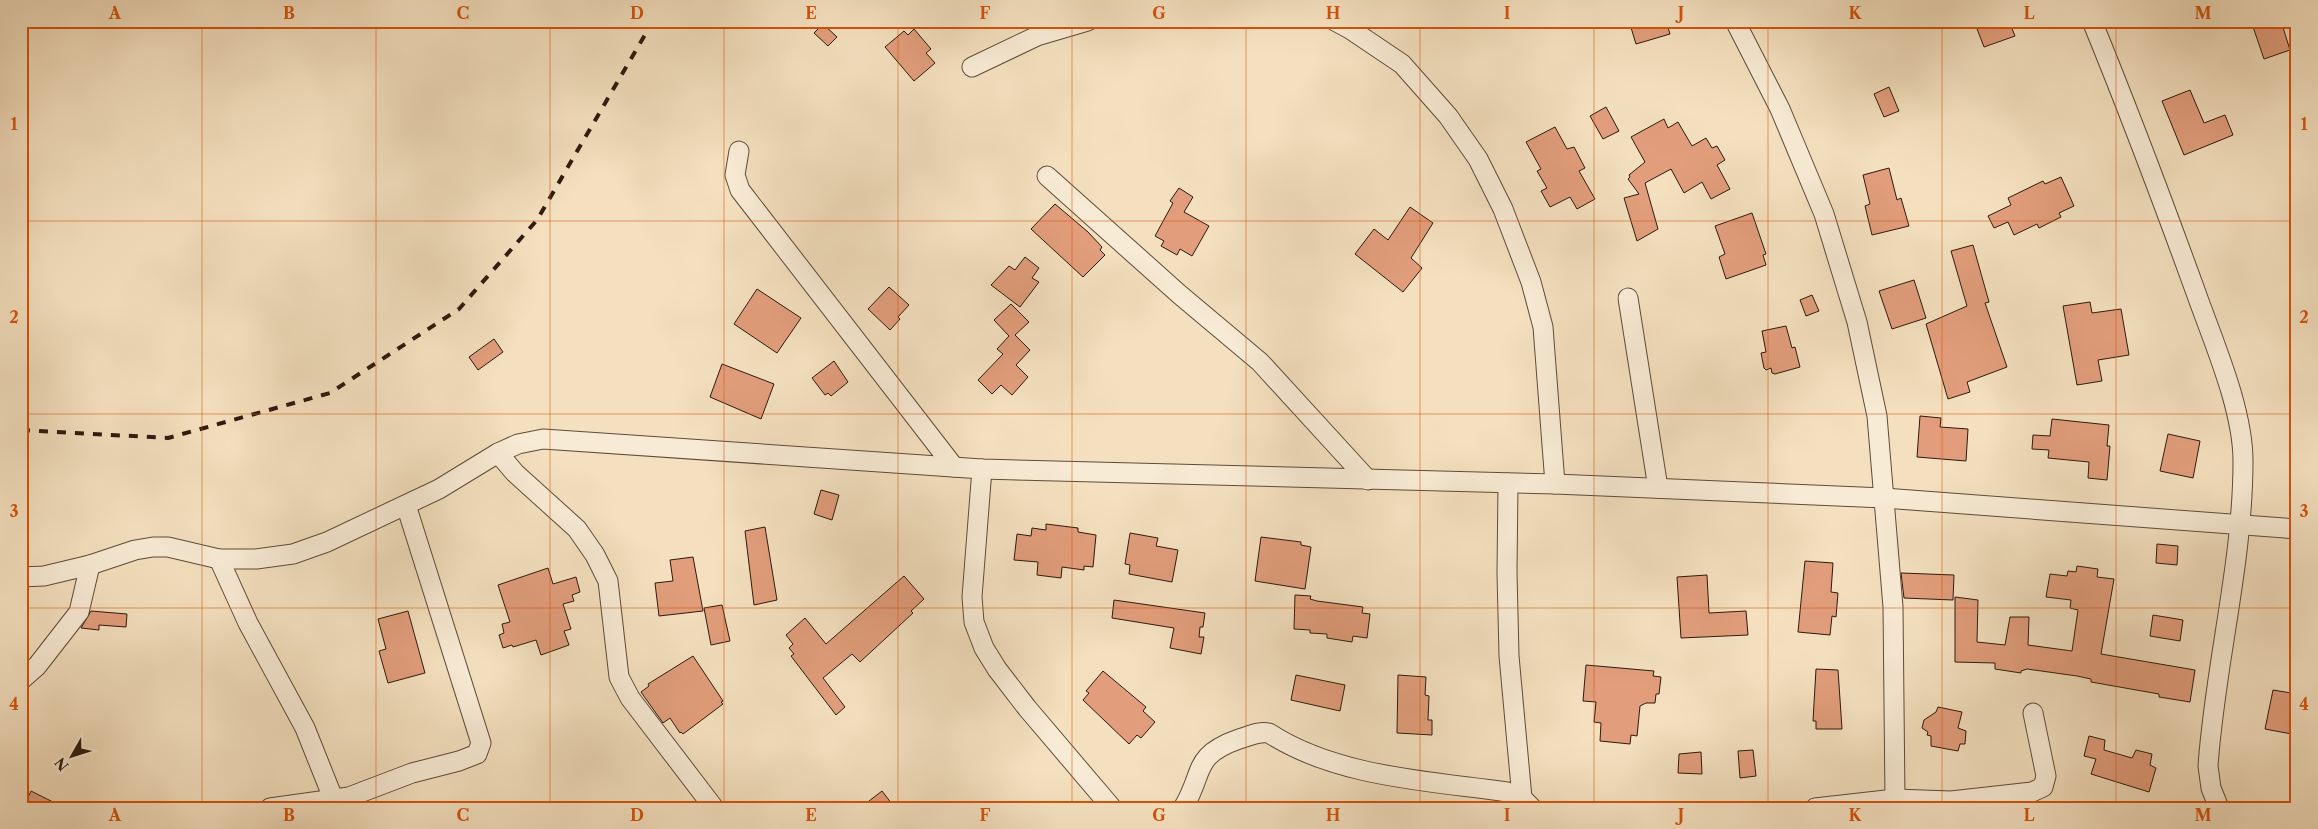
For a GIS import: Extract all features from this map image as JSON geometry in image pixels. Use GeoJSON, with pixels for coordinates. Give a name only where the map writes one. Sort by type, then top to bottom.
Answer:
{"type":"FeatureCollection","features":[{"type":"Feature","properties":{"kind":"street"},"geometry":{"type":"LineString","coordinates":[[972,67],[1037,36],[1088,21]]}},
{"type":"Feature","properties":{"kind":"street"},"geometry":{"type":"LineString","coordinates":[[1335,21],[1402,64],[1442,108],[1478,159],[1503,209],[1531,282],[1543,327],[1555,484]]}},
{"type":"Feature","properties":{"kind":"street"},"geometry":{"type":"LineString","coordinates":[[1735,21],[1780,109],[1824,214],[1857,322],[1877,416],[1893,607],[1895,799]]}},
{"type":"Feature","properties":{"kind":"street"},"geometry":{"type":"LineString","coordinates":[[2092,21],[2162,200],[2222,365],[2238,423],[2243,459],[2240,526],[2209,744],[2208,766],[2211,788],[2219,808]]}},
{"type":"Feature","properties":{"kind":"street"},"geometry":{"type":"LineString","coordinates":[[739,151],[735,175],[740,190],[954,467]]}},
{"type":"Feature","properties":{"kind":"street"},"geometry":{"type":"LineString","coordinates":[[1047,176],[1179,294],[1260,362],[1368,480]]}},
{"type":"Feature","properties":{"kind":"street"},"geometry":{"type":"LineString","coordinates":[[1628,298],[1658,488]]}},
{"type":"Feature","properties":{"kind":"street"},"geometry":{"type":"LineString","coordinates":[[21,577],[44,576],[135,550],[153,547],[168,547],[219,559],[256,559],[293,554],[327,542],[439,489],[498,453],[518,444],[543,439],[982,469],[1555,484],[1884,498],[2297,529]]}},
{"type":"Feature","properties":{"kind":"street"},"geometry":{"type":"LineString","coordinates":[[498,453],[515,474],[577,530],[595,555],[608,581],[619,677],[630,698],[714,808]]}},
{"type":"Feature","properties":{"kind":"street"},"geometry":{"type":"LineString","coordinates":[[982,469],[972,597],[974,622],[984,648],[997,669],[1027,708],[1112,808]]}},
{"type":"Feature","properties":{"kind":"street"},"geometry":{"type":"LineString","coordinates":[[1508,483],[1507,573],[1509,656],[1527,803]]}},
{"type":"Feature","properties":{"kind":"street"},"geometry":{"type":"LineString","coordinates":[[270,808],[335,804],[412,773],[460,761],[477,754],[481,743],[406,505]]}},
{"type":"Feature","properties":{"kind":"street"},"geometry":{"type":"LineString","coordinates":[[219,559],[248,623],[305,728],[335,804]]}},
{"type":"Feature","properties":{"kind":"street"},"geometry":{"type":"LineString","coordinates":[[21,680],[37,666],[79,612],[90,564]]}},
{"type":"Feature","properties":{"kind":"street"},"geometry":{"type":"LineString","coordinates":[[1815,808],[1895,799],[1950,801],[2032,792],[2043,787],[2046,776],[2033,713]]}},
{"type":"Feature","properties":{"kind":"street"},"geometry":{"type":"LineString","coordinates":[[1183,808],[1201,765],[1212,752],[1227,744],[1261,732],[1269,733],[1324,760],[1362,770],[1508,792],[1527,803]]}},
{"type":"Feature","properties":{"kind":"building"},"geometry":{"type":"Polygon","coordinates":[[[1629,21],[1666,21],[1670,34],[1636,44],[1629,21]]]}},
{"type":"Feature","properties":{"kind":"building"},"geometry":{"type":"Polygon","coordinates":[[[1974,21],[2009,21],[2015,36],[1984,47],[1974,21]]]}},
{"type":"Feature","properties":{"kind":"building"},"geometry":{"type":"Polygon","coordinates":[[[2251,21],[2281,21],[2290,50],[2264,59],[2251,21]]]}},
{"type":"Feature","properties":{"kind":"building"},"geometry":{"type":"Polygon","coordinates":[[[823,24],[837,37],[828,46],[814,33],[823,24]]]}},
{"type":"Feature","properties":{"kind":"building"},"geometry":{"type":"Polygon","coordinates":[[[914,29],[931,49],[926,53],[935,63],[914,81],[885,47],[904,31],[908,35],[914,29]]]}},
{"type":"Feature","properties":{"kind":"building"},"geometry":{"type":"Polygon","coordinates":[[[1889,87],[1899,111],[1884,117],[1874,94],[1889,87]]]}},
{"type":"Feature","properties":{"kind":"building"},"geometry":{"type":"Polygon","coordinates":[[[2190,90],[2204,123],[2225,115],[2233,135],[2184,155],[2162,101],[2190,90]]]}},
{"type":"Feature","properties":{"kind":"building"},"geometry":{"type":"Polygon","coordinates":[[[1606,107],[1619,131],[1603,139],[1590,116],[1606,107]]]}},
{"type":"Feature","properties":{"kind":"building"},"geometry":{"type":"Polygon","coordinates":[[[1664,119],[1668,128],[1678,122],[1692,146],[1706,138],[1712,148],[1717,146],[1725,160],[1717,165],[1730,189],[1711,199],[1702,182],[1684,193],[1671,169],[1645,183],[1658,229],[1637,241],[1624,198],[1639,194],[1628,179],[1629,175],[1645,162],[1631,137],[1664,119]]]}},
{"type":"Feature","properties":{"kind":"building"},"geometry":{"type":"Polygon","coordinates":[[[1555,127],[1567,149],[1574,147],[1585,168],[1579,171],[1595,199],[1577,209],[1570,197],[1550,207],[1541,191],[1547,188],[1537,171],[1541,169],[1526,142],[1555,127]]]}},
{"type":"Feature","properties":{"kind":"building"},"geometry":{"type":"Polygon","coordinates":[[[1889,168],[1897,200],[1901,198],[1909,226],[1872,235],[1865,206],[1870,204],[1863,175],[1889,168]]]}},
{"type":"Feature","properties":{"kind":"building"},"geometry":{"type":"Polygon","coordinates":[[[2061,177],[2074,206],[2059,213],[2061,217],[2039,228],[2037,224],[2014,235],[2008,222],[1994,228],[1988,216],[2011,205],[2008,198],[2043,181],[2045,184],[2061,177]]]}},
{"type":"Feature","properties":{"kind":"building"},"geometry":{"type":"Polygon","coordinates":[[[1179,188],[1193,197],[1184,212],[1209,226],[1192,256],[1180,249],[1177,255],[1161,246],[1164,241],[1155,236],[1173,203],[1170,201],[1179,188]]]}},
{"type":"Feature","properties":{"kind":"building"},"geometry":{"type":"Polygon","coordinates":[[[1055,204],[1088,232],[1102,247],[1100,250],[1105,255],[1083,277],[1031,229],[1055,204]]]}},
{"type":"Feature","properties":{"kind":"building"},"geometry":{"type":"Polygon","coordinates":[[[1410,207],[1433,223],[1411,258],[1422,268],[1403,292],[1355,254],[1374,229],[1388,240],[1410,207]]]}},
{"type":"Feature","properties":{"kind":"building"},"geometry":{"type":"Polygon","coordinates":[[[1752,213],[1766,254],[1763,255],[1766,265],[1726,279],[1719,257],[1725,254],[1715,226],[1752,213]]]}},
{"type":"Feature","properties":{"kind":"building"},"geometry":{"type":"Polygon","coordinates":[[[1973,245],[1989,302],[1985,303],[2007,367],[1967,382],[1970,392],[1948,399],[1926,324],[1967,306],[1951,251],[1973,245]]]}},
{"type":"Feature","properties":{"kind":"building"},"geometry":{"type":"Polygon","coordinates":[[[1025,257],[1039,268],[1032,278],[1039,282],[1020,307],[991,285],[1009,266],[1015,270],[1025,257]]]}},
{"type":"Feature","properties":{"kind":"building"},"geometry":{"type":"Polygon","coordinates":[[[1914,280],[1926,318],[1892,329],[1879,291],[1914,280]]]}},
{"type":"Feature","properties":{"kind":"building"},"geometry":{"type":"Polygon","coordinates":[[[889,287],[909,305],[890,330],[868,309],[889,287]]]}},
{"type":"Feature","properties":{"kind":"building"},"geometry":{"type":"Polygon","coordinates":[[[757,289],[801,318],[777,353],[734,324],[757,289]]]}},
{"type":"Feature","properties":{"kind":"building"},"geometry":{"type":"Polygon","coordinates":[[[1812,295],[1819,311],[1806,316],[1800,300],[1812,295]]]}},
{"type":"Feature","properties":{"kind":"building"},"geometry":{"type":"Polygon","coordinates":[[[2090,302],[2092,313],[2121,309],[2129,355],[2098,360],[2102,381],[2077,385],[2063,306],[2090,302]]]}},
{"type":"Feature","properties":{"kind":"building"},"geometry":{"type":"Polygon","coordinates":[[[1011,304],[1029,322],[1015,335],[1030,350],[1016,365],[1028,377],[1012,395],[1001,385],[992,394],[978,380],[1003,354],[997,349],[1009,336],[994,320],[1011,304]]]}},
{"type":"Feature","properties":{"kind":"building"},"geometry":{"type":"Polygon","coordinates":[[[1786,326],[1792,348],[1795,347],[1800,367],[1775,374],[1772,373],[1771,368],[1766,370],[1764,368],[1761,353],[1766,352],[1762,331],[1786,326]]]}},
{"type":"Feature","properties":{"kind":"building"},"geometry":{"type":"Polygon","coordinates":[[[494,339],[503,352],[478,370],[469,357],[494,339]]]}},
{"type":"Feature","properties":{"kind":"building"},"geometry":{"type":"Polygon","coordinates":[[[834,361],[848,382],[831,396],[828,393],[825,395],[812,378],[834,361]]]}},
{"type":"Feature","properties":{"kind":"building"},"geometry":{"type":"Polygon","coordinates":[[[722,364],[774,384],[761,419],[710,397],[722,364]]]}},
{"type":"Feature","properties":{"kind":"building"},"geometry":{"type":"Polygon","coordinates":[[[1920,416],[1941,418],[1940,427],[1968,429],[1966,461],[1917,457],[1920,416]]]}},
{"type":"Feature","properties":{"kind":"building"},"geometry":{"type":"Polygon","coordinates":[[[2052,419],[2109,425],[2107,446],[2110,446],[2107,480],[2088,478],[2089,462],[2048,458],[2049,450],[2032,449],[2033,435],[2050,436],[2052,419]]]}},
{"type":"Feature","properties":{"kind":"building"},"geometry":{"type":"Polygon","coordinates":[[[2168,434],[2200,441],[2193,478],[2160,471],[2168,434]]]}},
{"type":"Feature","properties":{"kind":"building"},"geometry":{"type":"Polygon","coordinates":[[[821,490],[839,495],[832,520],[814,514],[821,490]]]}},
{"type":"Feature","properties":{"kind":"building"},"geometry":{"type":"Polygon","coordinates":[[[1046,524],[1078,528],[1078,532],[1096,535],[1093,567],[1084,566],[1084,570],[1062,567],[1061,578],[1037,575],[1038,562],[1014,560],[1017,534],[1031,536],[1032,528],[1046,530],[1046,524]]]}},
{"type":"Feature","properties":{"kind":"building"},"geometry":{"type":"Polygon","coordinates":[[[765,527],[777,600],[754,605],[745,531],[765,527]]]}},
{"type":"Feature","properties":{"kind":"building"},"geometry":{"type":"Polygon","coordinates":[[[1130,533],[1158,538],[1156,546],[1178,550],[1172,582],[1129,574],[1130,565],[1125,564],[1130,533]]]}},
{"type":"Feature","properties":{"kind":"building"},"geometry":{"type":"Polygon","coordinates":[[[1261,537],[1301,542],[1301,545],[1311,547],[1305,589],[1255,581],[1261,537]]]}},
{"type":"Feature","properties":{"kind":"building"},"geometry":{"type":"Polygon","coordinates":[[[2157,544],[2178,546],[2177,565],[2156,563],[2157,544]]]}},
{"type":"Feature","properties":{"kind":"building"},"geometry":{"type":"Polygon","coordinates":[[[693,557],[703,611],[659,616],[655,583],[673,581],[670,560],[693,557]]]}},
{"type":"Feature","properties":{"kind":"building"},"geometry":{"type":"Polygon","coordinates":[[[1805,561],[1833,563],[1831,592],[1838,593],[1836,617],[1832,616],[1830,635],[1798,632],[1805,561]]]}},
{"type":"Feature","properties":{"kind":"building"},"geometry":{"type":"Polygon","coordinates":[[[2077,566],[2098,569],[2097,577],[2114,579],[2101,654],[2195,670],[2190,702],[2159,697],[2159,694],[2091,682],[2091,679],[2077,676],[2027,669],[2021,671],[2021,673],[1995,669],[1995,663],[1955,662],[1955,597],[1978,600],[1977,642],[2005,645],[2010,617],[2029,617],[2028,645],[2072,651],[2078,610],[2070,608],[2071,600],[2046,597],[2050,574],[2067,576],[2068,571],[2076,572],[2077,566]]]}},
{"type":"Feature","properties":{"kind":"building"},"geometry":{"type":"Polygon","coordinates":[[[548,568],[553,584],[576,577],[580,592],[572,595],[574,601],[563,604],[571,629],[564,631],[569,645],[541,655],[536,640],[503,648],[499,635],[504,633],[502,624],[510,622],[498,585],[548,568]]]}},
{"type":"Feature","properties":{"kind":"building"},"geometry":{"type":"Polygon","coordinates":[[[1901,573],[1954,575],[1953,600],[1904,598],[1901,573]]]}},
{"type":"Feature","properties":{"kind":"building"},"geometry":{"type":"Polygon","coordinates":[[[1707,575],[1709,613],[1746,611],[1748,635],[1681,638],[1677,577],[1707,575]]]}},
{"type":"Feature","properties":{"kind":"building"},"geometry":{"type":"Polygon","coordinates":[[[904,576],[924,599],[911,611],[913,613],[860,662],[852,654],[823,678],[845,707],[836,715],[791,656],[794,654],[789,648],[793,644],[786,635],[805,618],[826,644],[904,576]]]}},
{"type":"Feature","properties":{"kind":"building"},"geometry":{"type":"Polygon","coordinates":[[[1295,595],[1311,596],[1310,599],[1317,601],[1363,607],[1362,613],[1370,614],[1367,638],[1353,636],[1352,642],[1327,638],[1327,634],[1310,633],[1310,630],[1294,629],[1295,595]]]}},
{"type":"Feature","properties":{"kind":"building"},"geometry":{"type":"Polygon","coordinates":[[[1114,600],[1205,613],[1199,637],[1204,637],[1201,654],[1170,648],[1174,628],[1112,618],[1114,600]]]}},
{"type":"Feature","properties":{"kind":"building"},"geometry":{"type":"Polygon","coordinates":[[[722,605],[730,641],[711,645],[704,608],[722,605]]]}},
{"type":"Feature","properties":{"kind":"building"},"geometry":{"type":"Polygon","coordinates":[[[91,611],[127,614],[126,627],[99,625],[99,630],[81,628],[91,611]]]}},
{"type":"Feature","properties":{"kind":"building"},"geometry":{"type":"Polygon","coordinates":[[[408,611],[425,673],[388,683],[379,651],[386,649],[378,619],[408,611]]]}},
{"type":"Feature","properties":{"kind":"building"},"geometry":{"type":"Polygon","coordinates":[[[2153,615],[2183,620],[2180,641],[2150,636],[2153,615]]]}},
{"type":"Feature","properties":{"kind":"building"},"geometry":{"type":"Polygon","coordinates":[[[693,656],[723,701],[721,702],[723,704],[683,734],[680,733],[670,718],[663,723],[641,692],[649,686],[648,684],[693,656]]]}},
{"type":"Feature","properties":{"kind":"building"},"geometry":{"type":"Polygon","coordinates":[[[1586,665],[1654,671],[1653,676],[1661,677],[1659,694],[1656,694],[1655,703],[1646,703],[1640,706],[1637,736],[1631,735],[1630,744],[1600,741],[1601,723],[1594,722],[1596,702],[1583,701],[1586,665]]]}},
{"type":"Feature","properties":{"kind":"building"},"geometry":{"type":"Polygon","coordinates":[[[1816,669],[1838,670],[1842,729],[1816,729],[1816,721],[1813,721],[1816,669]]]}},
{"type":"Feature","properties":{"kind":"building"},"geometry":{"type":"Polygon","coordinates":[[[1103,671],[1146,707],[1143,711],[1155,722],[1141,738],[1137,735],[1129,744],[1083,700],[1089,693],[1086,691],[1103,671]]]}},
{"type":"Feature","properties":{"kind":"building"},"geometry":{"type":"Polygon","coordinates":[[[1296,675],[1345,685],[1340,711],[1291,700],[1296,675]]]}},
{"type":"Feature","properties":{"kind":"building"},"geometry":{"type":"Polygon","coordinates":[[[1398,675],[1426,677],[1425,695],[1429,696],[1428,720],[1432,720],[1432,735],[1397,733],[1398,675]]]}},
{"type":"Feature","properties":{"kind":"building"},"geometry":{"type":"Polygon","coordinates":[[[2273,690],[2297,694],[2297,735],[2265,729],[2273,690]]]}},
{"type":"Feature","properties":{"kind":"building"},"geometry":{"type":"Polygon","coordinates":[[[1938,707],[1962,712],[1958,728],[1966,731],[1965,744],[1960,744],[1958,751],[1931,746],[1931,736],[1927,735],[1928,732],[1922,728],[1924,720],[1936,712],[1938,707]]]}},
{"type":"Feature","properties":{"kind":"building"},"geometry":{"type":"Polygon","coordinates":[[[2089,736],[2105,740],[2104,750],[2132,758],[2136,750],[2152,754],[2150,765],[2156,768],[2149,792],[2091,774],[2096,759],[2084,756],[2089,736]]]}},
{"type":"Feature","properties":{"kind":"building"},"geometry":{"type":"Polygon","coordinates":[[[1753,750],[1756,776],[1740,778],[1738,751],[1753,750]]]}},
{"type":"Feature","properties":{"kind":"building"},"geometry":{"type":"Polygon","coordinates":[[[1701,752],[1702,774],[1678,773],[1679,754],[1701,752]]]}},
{"type":"Feature","properties":{"kind":"building"},"geometry":{"type":"Polygon","coordinates":[[[31,791],[65,808],[23,808],[31,791]]]}},
{"type":"Feature","properties":{"kind":"building"},"geometry":{"type":"Polygon","coordinates":[[[882,791],[895,808],[860,808],[882,791]]]}},
{"type":"Feature","properties":{"kind":"railway"},"geometry":{"type":"LineString","coordinates":[[21,430],[168,438],[330,393],[459,309],[537,220],[653,21]]}}]}
